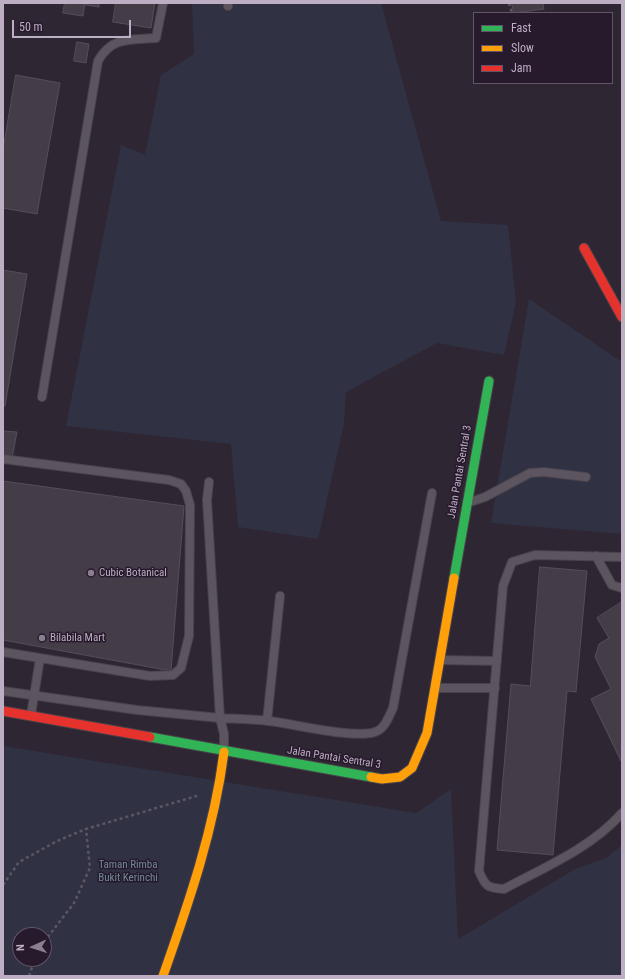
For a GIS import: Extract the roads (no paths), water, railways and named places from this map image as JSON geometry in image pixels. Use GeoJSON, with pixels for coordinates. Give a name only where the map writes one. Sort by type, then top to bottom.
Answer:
{"type":"FeatureCollection","features":[{"type":"Feature","properties":{"kind":"street"},"geometry":{"type":"LineString","coordinates":[[584,248],[622,317]]}},
{"type":"Feature","properties":{"kind":"street","name":"Jalan Pantai Sentral 3"},"geometry":{"type":"LineString","coordinates":[[3,712],[382,779],[400,777],[412,768],[427,733],[488,381]]}},
{"type":"Feature","properties":{"kind":"street"},"geometry":{"type":"LineString","coordinates":[[163,976],[208,838],[220,788],[224,752]]}},
{"type":"Feature","properties":{"kind":"lane"},"geometry":{"type":"LineString","coordinates":[[42,397],[98,61],[103,51],[122,40],[156,38],[163,3]]}},
{"type":"Feature","properties":{"kind":"lane"},"geometry":{"type":"LineString","coordinates":[[3,459],[169,480],[180,484],[186,491],[190,505],[190,636],[181,668],[173,675],[150,676],[3,652]]}},
{"type":"Feature","properties":{"kind":"lane"},"geometry":{"type":"LineString","coordinates":[[466,504],[530,473],[544,472],[586,477]]}},
{"type":"Feature","properties":{"kind":"lane"},"geometry":{"type":"LineString","coordinates":[[209,482],[207,500],[220,718],[224,734],[224,752]]}},
{"type":"Feature","properties":{"kind":"lane"},"geometry":{"type":"LineString","coordinates":[[3,691],[220,718],[267,721],[365,734],[377,732],[384,725],[393,708],[432,493]]}},
{"type":"Feature","properties":{"kind":"lane"},"geometry":{"type":"LineString","coordinates":[[622,557],[535,555],[512,562],[503,586],[479,871],[485,884],[492,888],[504,889],[573,853],[611,825],[622,813]]}},
{"type":"Feature","properties":{"kind":"lane"},"geometry":{"type":"LineString","coordinates":[[596,556],[612,585],[622,588]]}},
{"type":"Feature","properties":{"kind":"lane"},"geometry":{"type":"LineString","coordinates":[[267,721],[280,596]]}},
{"type":"Feature","properties":{"kind":"lane"},"geometry":{"type":"LineString","coordinates":[[31,716],[40,658]]}},
{"type":"Feature","properties":{"kind":"lane"},"geometry":{"type":"LineString","coordinates":[[440,660],[497,661]]}},
{"type":"Feature","properties":{"kind":"lane"},"geometry":{"type":"LineString","coordinates":[[435,688],[495,688]]}},
{"type":"Feature","properties":{"kind":"place","name":"Cubic Botanical"},"geometry":{"type":"Point","coordinates":[91,573]}},
{"type":"Feature","properties":{"kind":"place","name":"Bilabila Mart"},"geometry":{"type":"Point","coordinates":[42,638]}},
{"type":"Feature","properties":{"kind":"park label","name":"Taman Rimba Bukit Kerinchi"},"geometry":{"type":"Point","coordinates":[128,871]}}]}
